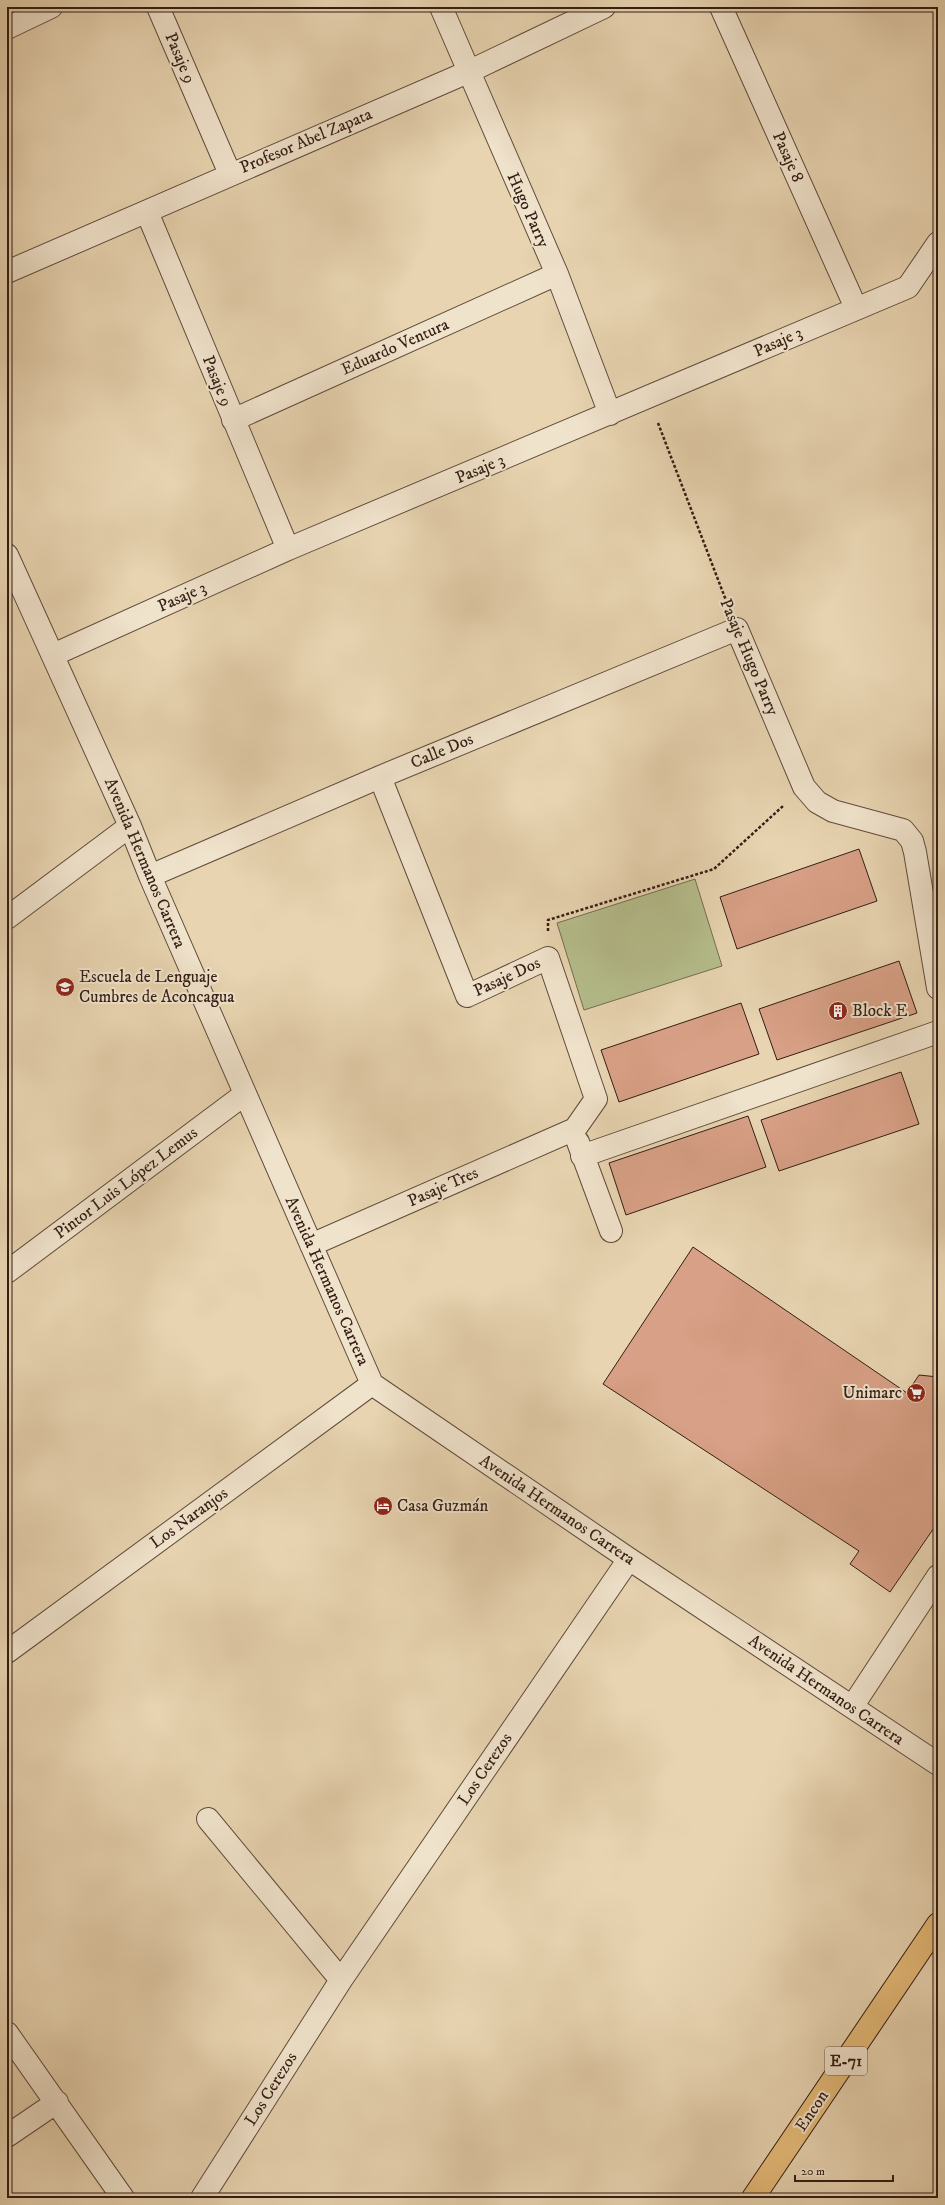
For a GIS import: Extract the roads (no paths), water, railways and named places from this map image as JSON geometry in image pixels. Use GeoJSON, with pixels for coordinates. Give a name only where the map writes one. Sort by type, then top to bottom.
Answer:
{"type":"FeatureCollection","features":[{"type":"Feature","properties":{"kind":"main road","name":"Encon"},"geometry":{"type":"LineString","coordinates":[[753,2198],[938,1924]]}},
{"type":"Feature","properties":{"kind":"street","name":"Pasaje 9"},"geometry":{"type":"LineString","coordinates":[[158,7],[230,174]]}},
{"type":"Feature","properties":{"kind":"street","name":"Hugo Parry"},"geometry":{"type":"LineString","coordinates":[[441,7],[557,274],[610,414]]}},
{"type":"Feature","properties":{"kind":"street","name":"Profesor Abel Zapata"},"geometry":{"type":"LineString","coordinates":[[7,272],[468,72],[604,7]]}},
{"type":"Feature","properties":{"kind":"street","name":"Pasaje 8"},"geometry":{"type":"LineString","coordinates":[[721,7],[856,308]]}},
{"type":"Feature","properties":{"kind":"street"},"geometry":{"type":"LineString","coordinates":[[7,28],[40,10]]}},
{"type":"Feature","properties":{"kind":"street","name":"Pasaje 9"},"geometry":{"type":"LineString","coordinates":[[147,212],[288,549]]}},
{"type":"Feature","properties":{"kind":"street","name":"Pasaje 3"},"geometry":{"type":"LineString","coordinates":[[53,655],[288,549],[908,287],[938,243]]}},
{"type":"Feature","properties":{"kind":"street","name":"Eduardo Ventura"},"geometry":{"type":"LineString","coordinates":[[233,420],[557,274]]}},
{"type":"Feature","properties":{"kind":"street","name":"Avenida Hermanos Carrera"},"geometry":{"type":"LineString","coordinates":[[7,555],[15,594],[53,655],[130,826],[150,876],[372,1384],[629,1559],[938,1764]]}},
{"type":"Feature","properties":{"kind":"street","name":"Calle Dos"},"geometry":{"type":"LineString","coordinates":[[150,876],[380,777],[736,629]]}},
{"type":"Feature","properties":{"kind":"street","name":"Pasaje Hugo Parry"},"geometry":{"type":"LineString","coordinates":[[736,629],[804,787],[817,802],[833,811],[903,830],[912,841],[938,988]]}},
{"type":"Feature","properties":{"kind":"street","name":"Pasaje Dos"},"geometry":{"type":"LineString","coordinates":[[380,777],[467,996],[548,958],[596,1099],[575,1129]]}},
{"type":"Feature","properties":{"kind":"street"},"geometry":{"type":"LineString","coordinates":[[7,918],[130,826]]}},
{"type":"Feature","properties":{"kind":"street"},"geometry":{"type":"LineString","coordinates":[[582,1156],[938,1032]]}},
{"type":"Feature","properties":{"kind":"street","name":"Pintor Luis López Lemus"},"geometry":{"type":"LineString","coordinates":[[7,1272],[245,1094]]}},
{"type":"Feature","properties":{"kind":"street"},"geometry":{"type":"LineString","coordinates":[[575,1129],[582,1156],[612,1231]]}},
{"type":"Feature","properties":{"kind":"street","name":"Pasaje Tres"},"geometry":{"type":"LineString","coordinates":[[311,1245],[575,1129]]}},
{"type":"Feature","properties":{"kind":"street","name":"Los Naranjos"},"geometry":{"type":"LineString","coordinates":[[7,1652],[372,1384]]}},
{"type":"Feature","properties":{"kind":"street","name":"Los Cerezos"},"geometry":{"type":"LineString","coordinates":[[202,2198],[341,1980],[629,1559]]}},
{"type":"Feature","properties":{"kind":"street"},"geometry":{"type":"LineString","coordinates":[[852,1707],[938,1576]]}},
{"type":"Feature","properties":{"kind":"street"},"geometry":{"type":"LineString","coordinates":[[208,1820],[341,1980]]}},
{"type":"Feature","properties":{"kind":"street"},"geometry":{"type":"LineString","coordinates":[[7,2033],[57,2102],[123,2198]]}},
{"type":"Feature","properties":{"kind":"street"},"geometry":{"type":"LineString","coordinates":[[7,2136],[57,2102]]}},
{"type":"Feature","properties":{"kind":"place","name":"Escuela de Lenguaje Cumbres de Aconcagua"},"geometry":{"type":"Point","coordinates":[65,987]}},
{"type":"Feature","properties":{"kind":"place","name":"Block E"},"geometry":{"type":"Point","coordinates":[838,1011]}},
{"type":"Feature","properties":{"kind":"place","name":"Unimarc"},"geometry":{"type":"Point","coordinates":[916,1393]}},
{"type":"Feature","properties":{"kind":"place","name":"Casa Guzmán"},"geometry":{"type":"Point","coordinates":[383,1506]}}]}
